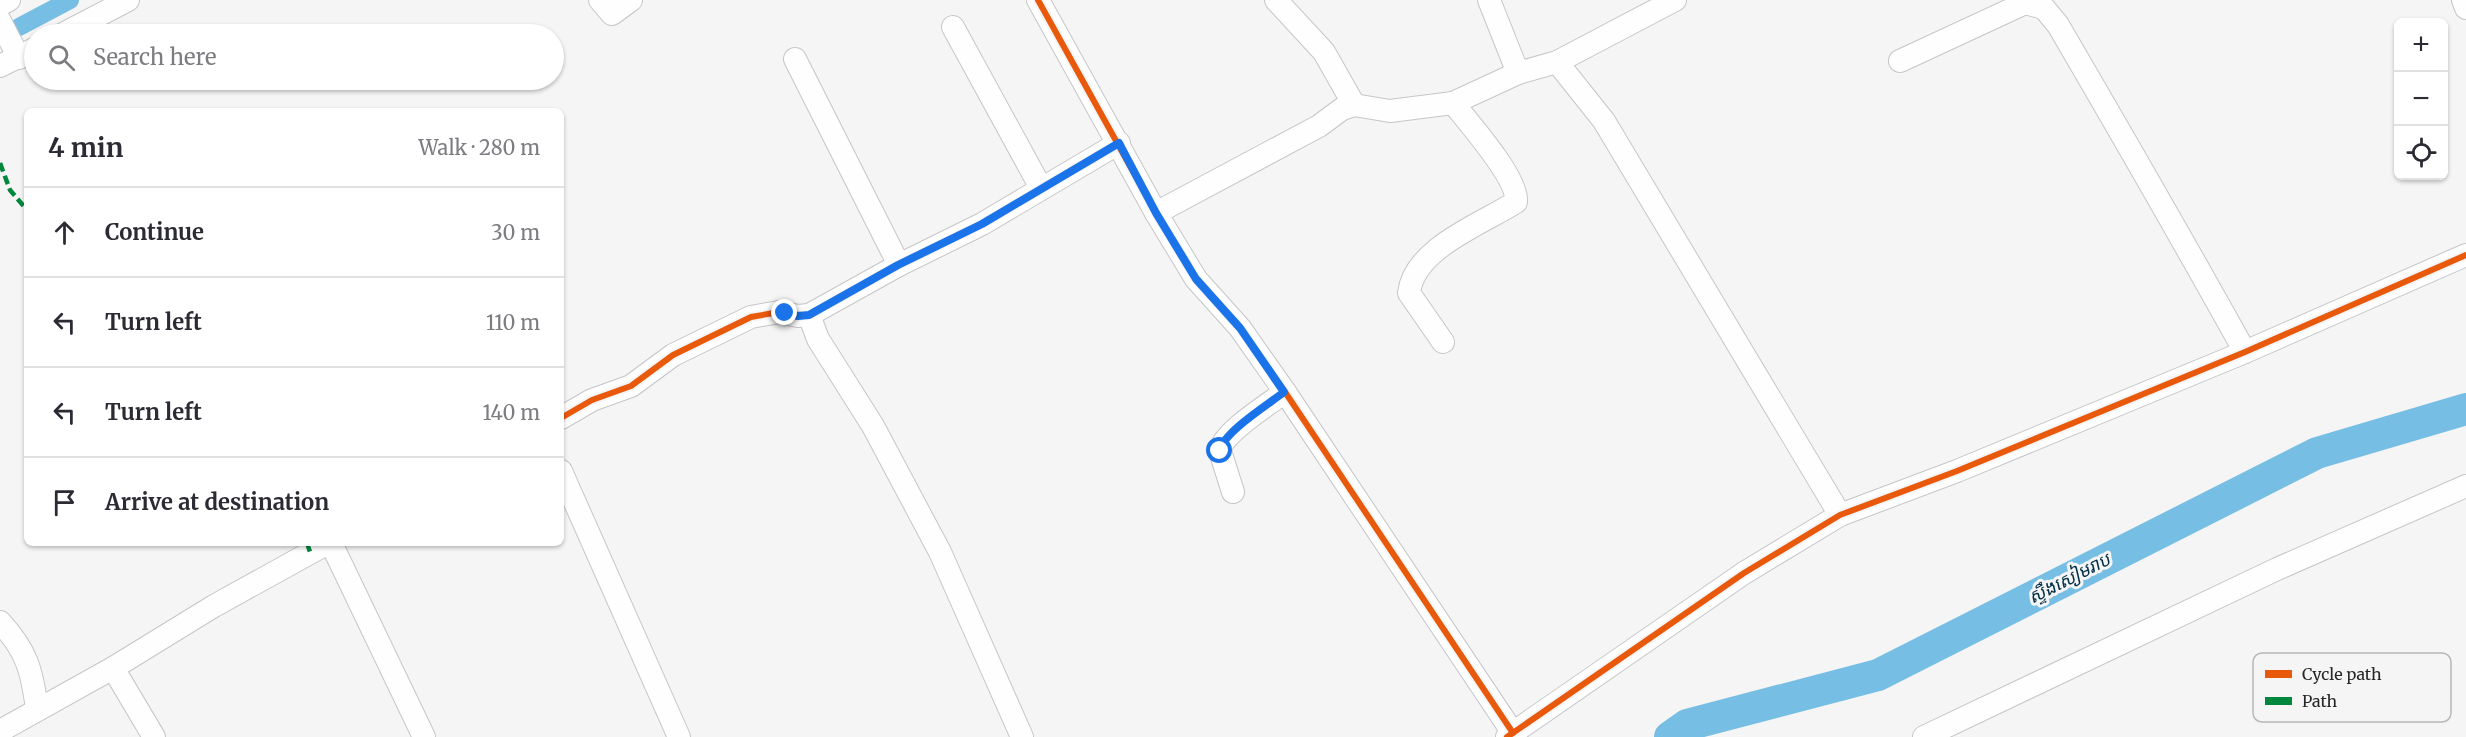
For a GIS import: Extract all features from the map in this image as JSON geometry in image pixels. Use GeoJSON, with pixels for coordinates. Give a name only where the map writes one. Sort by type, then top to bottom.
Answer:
{"type":"FeatureCollection","features":[{"type":"Feature","properties":{"kind":"street"},"geometry":{"type":"LineString","coordinates":[[0,4],[9,0]]}},
{"type":"Feature","properties":{"kind":"street"},"geometry":{"type":"LineString","coordinates":[[82,24],[128,0]]}},
{"type":"Feature","properties":{"kind":"street"},"geometry":{"type":"LineString","coordinates":[[600,0],[612,14],[631,0]]}},
{"type":"Feature","properties":{"kind":"street"},"geometry":{"type":"LineString","coordinates":[[1038,0],[1156,213],[1196,279],[1240,328],[1510,735],[1744,573],[1840,515],[1956,471],[2245,352],[2466,255]]}},
{"type":"Feature","properties":{"kind":"street"},"geometry":{"type":"LineString","coordinates":[[1276,0],[1324,52],[1354,105]]}},
{"type":"Feature","properties":{"kind":"street"},"geometry":{"type":"LineString","coordinates":[[1489,0],[1518,73]]}},
{"type":"Feature","properties":{"kind":"street"},"geometry":{"type":"LineString","coordinates":[[1156,213],[1318,126],[1342,109],[1354,105],[1390,111],[1453,103],[1518,73],[1557,63],[1675,0]]}},
{"type":"Feature","properties":{"kind":"street"},"geometry":{"type":"LineString","coordinates":[[2463,0],[2466,8]]}},
{"type":"Feature","properties":{"kind":"street"},"geometry":{"type":"LineString","coordinates":[[1900,61],[1967,32],[2025,3],[2044,8],[2058,25],[2129,149],[2150,180],[2245,352]]}},
{"type":"Feature","properties":{"kind":"street"},"geometry":{"type":"LineString","coordinates":[[0,21],[18,58]]}},
{"type":"Feature","properties":{"kind":"street"},"geometry":{"type":"LineString","coordinates":[[954,27],[1041,188]]}},
{"type":"Feature","properties":{"kind":"street"},"geometry":{"type":"LineString","coordinates":[[795,59],[898,265]]}},
{"type":"Feature","properties":{"kind":"street"},"geometry":{"type":"LineString","coordinates":[[1557,63],[1604,121],[1840,515]]}},
{"type":"Feature","properties":{"kind":"street"},"geometry":{"type":"LineString","coordinates":[[1443,342],[1409,292],[1410,280],[1426,256],[1516,202],[1517,193],[1492,152],[1453,103]]}},
{"type":"Feature","properties":{"kind":"street"},"geometry":{"type":"LineString","coordinates":[[564,416],[592,400],[632,386],[673,355],[751,317],[779,312],[798,316],[809,315],[898,265],[982,224],[1119,143]]}},
{"type":"Feature","properties":{"kind":"street"},"geometry":{"type":"LineString","coordinates":[[809,315],[818,339],[873,426],[940,552],[1022,737]]}},
{"type":"Feature","properties":{"kind":"street"},"geometry":{"type":"LineString","coordinates":[[1233,492],[1220,451],[1221,446],[1233,432],[1284,392]]}},
{"type":"Feature","properties":{"kind":"street"},"geometry":{"type":"LineString","coordinates":[[564,478],[679,737]]}},
{"type":"Feature","properties":{"kind":"street"},"geometry":{"type":"LineString","coordinates":[[1924,737],[2277,569],[2466,486]]}},
{"type":"Feature","properties":{"kind":"street"},"geometry":{"type":"LineString","coordinates":[[0,731],[113,668],[214,606],[324,546]]}},
{"type":"Feature","properties":{"kind":"street"},"geometry":{"type":"LineString","coordinates":[[331,546],[424,737]]}},
{"type":"Feature","properties":{"kind":"street"},"geometry":{"type":"LineString","coordinates":[[0,622],[27,658],[33,677],[37,710]]}},
{"type":"Feature","properties":{"kind":"street"},"geometry":{"type":"LineString","coordinates":[[113,668],[153,737]]}},
{"type":"Feature","properties":{"kind":"waterway"},"geometry":{"type":"LineString","coordinates":[[25,24],[70,0]]}},
{"type":"Feature","properties":{"kind":"waterway"},"geometry":{"type":"LineString","coordinates":[[19,27],[24,24]]}},
{"type":"Feature","properties":{"kind":"waterway","name":"ស្ទឹងសៀមរាប"},"geometry":{"type":"LineString","coordinates":[[1670,737],[1687,725],[1878,675],[2317,453],[2466,409]]}},
{"type":"Feature","properties":{"kind":"marked path"},"geometry":{"type":"LineString","coordinates":[[0,163],[10,190],[24,206]]}},
{"type":"Feature","properties":{"kind":"marked path"},"geometry":{"type":"LineString","coordinates":[[308,546],[310,552]]}},
{"type":"Feature","properties":{"kind":"cycle path"},"geometry":{"type":"LineString","coordinates":[[1038,0],[1156,213],[1196,279],[1240,328],[1285,392],[1513,733]]}},
{"type":"Feature","properties":{"kind":"cycle path"},"geometry":{"type":"LineString","coordinates":[[564,416],[592,400],[631,386],[673,355],[751,317],[779,312],[798,316],[809,315],[899,265],[982,224],[1119,143]]}},
{"type":"Feature","properties":{"kind":"cycle path"},"geometry":{"type":"LineString","coordinates":[[1507,737],[1744,573],[1840,515],[1957,471],[2245,352],[2466,255]]}},
{"type":"Feature","properties":{"kind":"route"},"geometry":{"type":"LineString","coordinates":[[785,313],[798,316],[809,315],[898,265],[982,224],[1119,143],[1156,213],[1196,279],[1240,328],[1284,392],[1233,432],[1225,440],[1220,451]]}}]}
